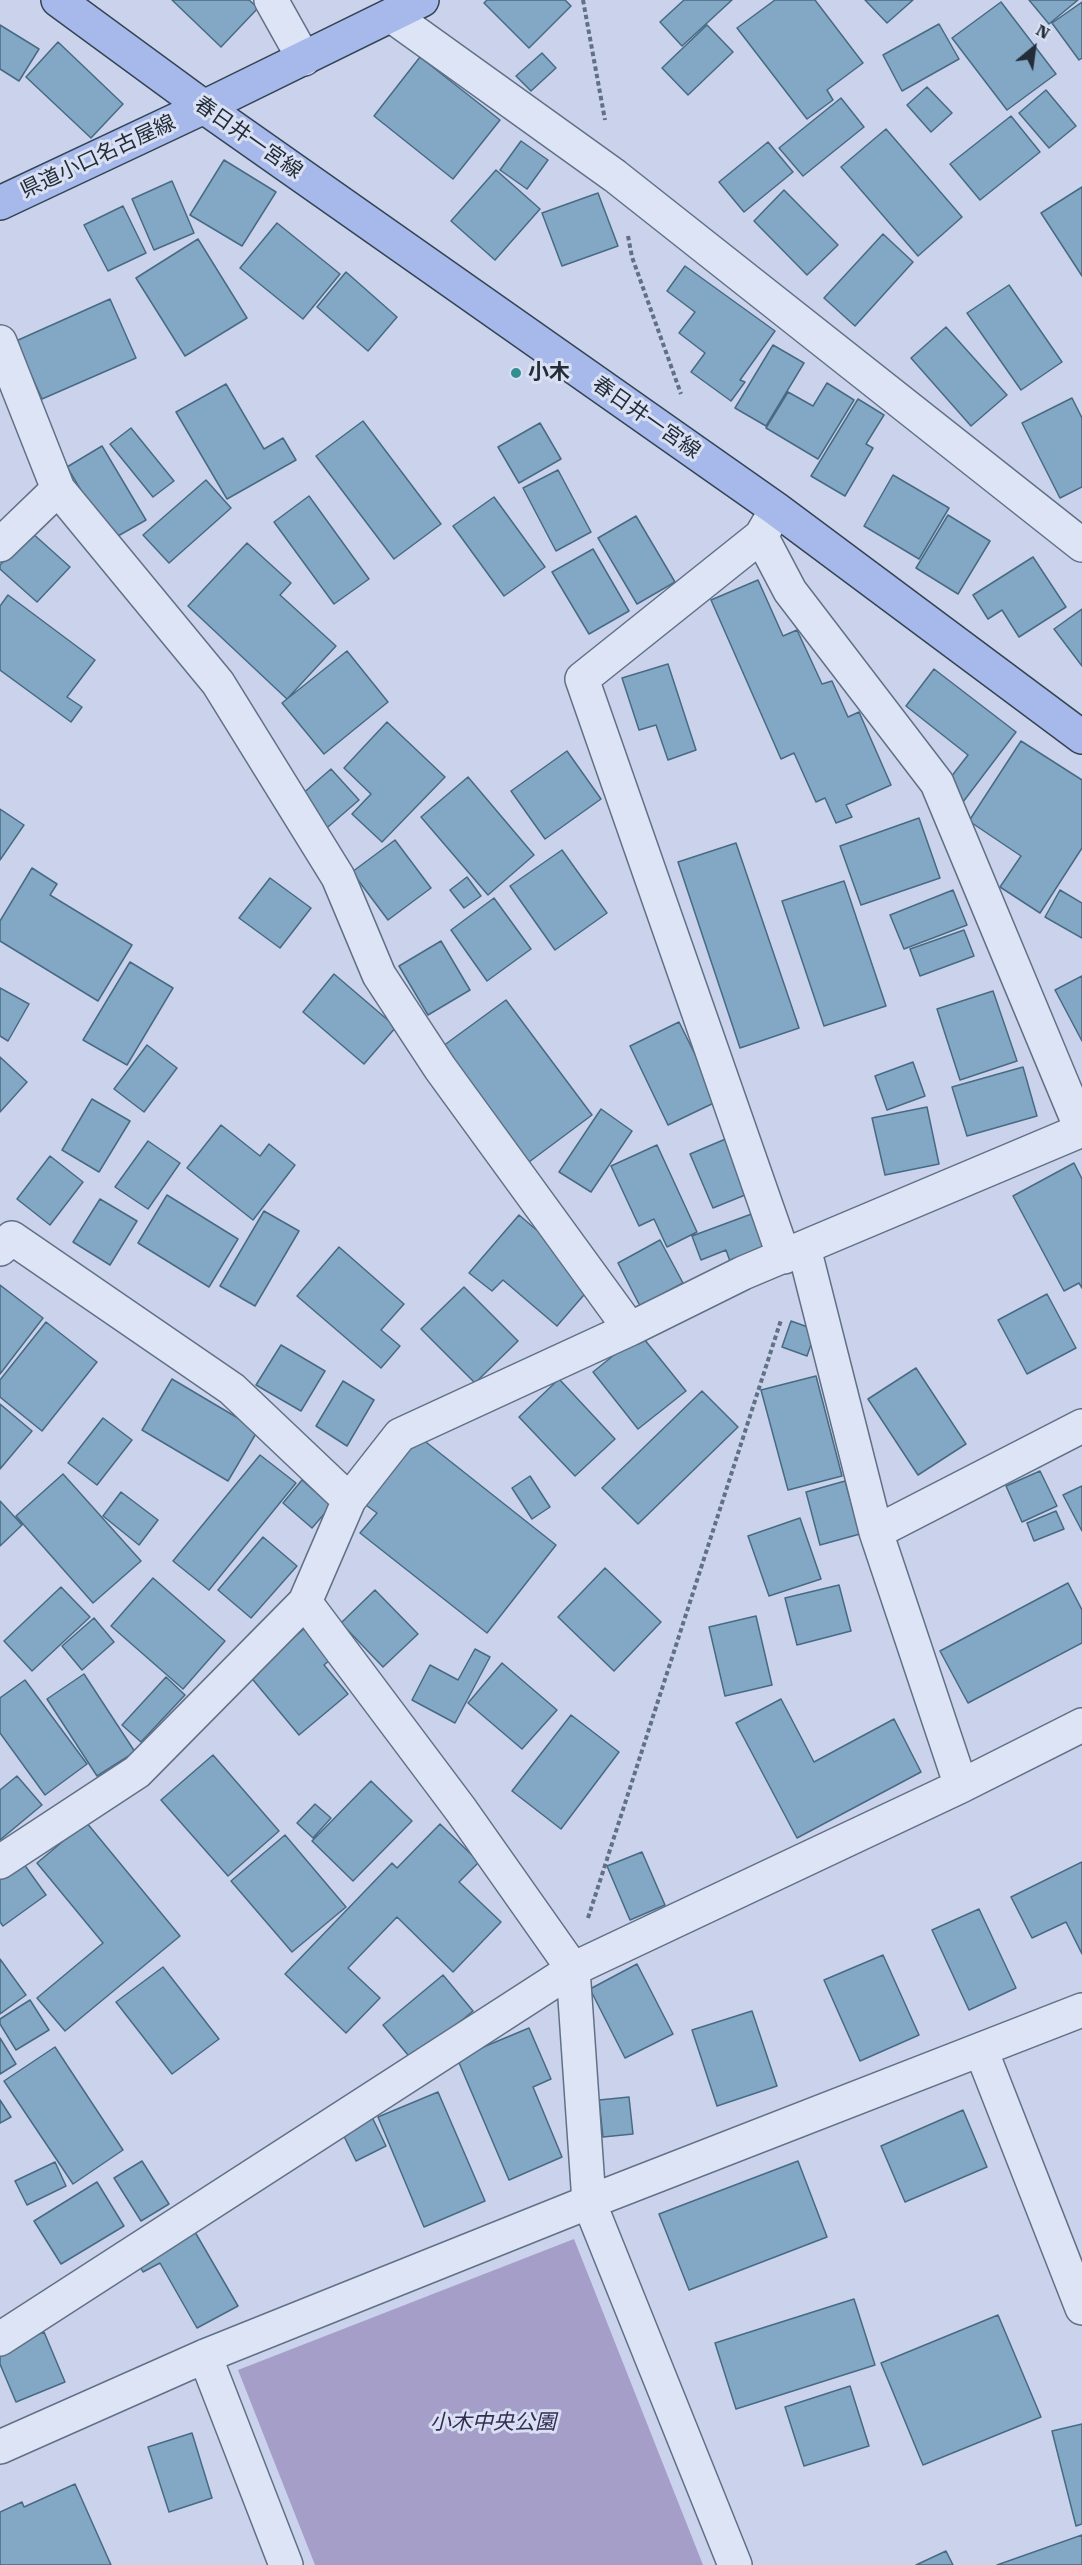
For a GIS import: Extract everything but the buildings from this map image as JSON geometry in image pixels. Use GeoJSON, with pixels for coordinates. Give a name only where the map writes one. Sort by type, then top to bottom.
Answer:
{"type":"FeatureCollection","features":[{"type":"Feature","properties":{"kind":"main road","name":"春日井一宮線"},"geometry":{"type":"LineString","coordinates":[[58,0],[769,522],[1082,737]]}},
{"type":"Feature","properties":{"kind":"main road","name":"県道小口名古屋線"},"geometry":{"type":"LineString","coordinates":[[0,203],[204,107],[422,0]]}},
{"type":"Feature","properties":{"kind":"street"},"geometry":{"type":"LineString","coordinates":[[271,0],[304,58]]}},
{"type":"Feature","properties":{"kind":"street"},"geometry":{"type":"LineString","coordinates":[[392,16],[615,176],[1082,545]]}},
{"type":"Feature","properties":{"kind":"street"},"geometry":{"type":"LineString","coordinates":[[0,342],[58,489],[218,683],[338,876],[379,975],[440,1068],[630,1329]]}},
{"type":"Feature","properties":{"kind":"street"},"geometry":{"type":"LineString","coordinates":[[0,545],[58,489]]}},
{"type":"Feature","properties":{"kind":"street"},"geometry":{"type":"LineString","coordinates":[[0,1862],[137,1772],[305,1602],[349,1500],[400,1435],[630,1329],[743,1273],[794,1252],[1082,1131],[937,783],[790,591],[769,522],[582,679],[794,1252],[876,1532],[961,1786]]}},
{"type":"Feature","properties":{"kind":"street"},"geometry":{"type":"LineString","coordinates":[[0,1249],[12,1238],[232,1389],[349,1500]]}},
{"type":"Feature","properties":{"kind":"street"},"geometry":{"type":"LineString","coordinates":[[876,1532],[1082,1426]]}},
{"type":"Feature","properties":{"kind":"street"},"geometry":{"type":"LineString","coordinates":[[305,1602],[461,1810],[573,1969],[589,2202],[735,2565]]}},
{"type":"Feature","properties":{"kind":"street"},"geometry":{"type":"LineString","coordinates":[[0,2339],[573,1969],[961,1786],[1082,1725]]}},
{"type":"Feature","properties":{"kind":"street"},"geometry":{"type":"LineString","coordinates":[[0,2447],[205,2356],[589,2202],[1082,2010]]}},
{"type":"Feature","properties":{"kind":"street"},"geometry":{"type":"LineString","coordinates":[[981,2050],[1082,2308]]}},
{"type":"Feature","properties":{"kind":"street"},"geometry":{"type":"LineString","coordinates":[[205,2356],[286,2565]]}},
{"type":"Feature","properties":{"kind":"path"},"geometry":{"type":"LineString","coordinates":[[573,1969],[784,1311],[794,1252]]}},
{"type":"Feature","properties":{"kind":"green space","name":"小木中央公園"},"geometry":{"type":"Polygon","coordinates":[[[574,2239],[703,2565],[315,2565],[238,2370],[574,2239]]]}},
{"type":"Feature","properties":{"kind":"place","name":"小木"},"geometry":{"type":"Point","coordinates":[516,373]}}]}
